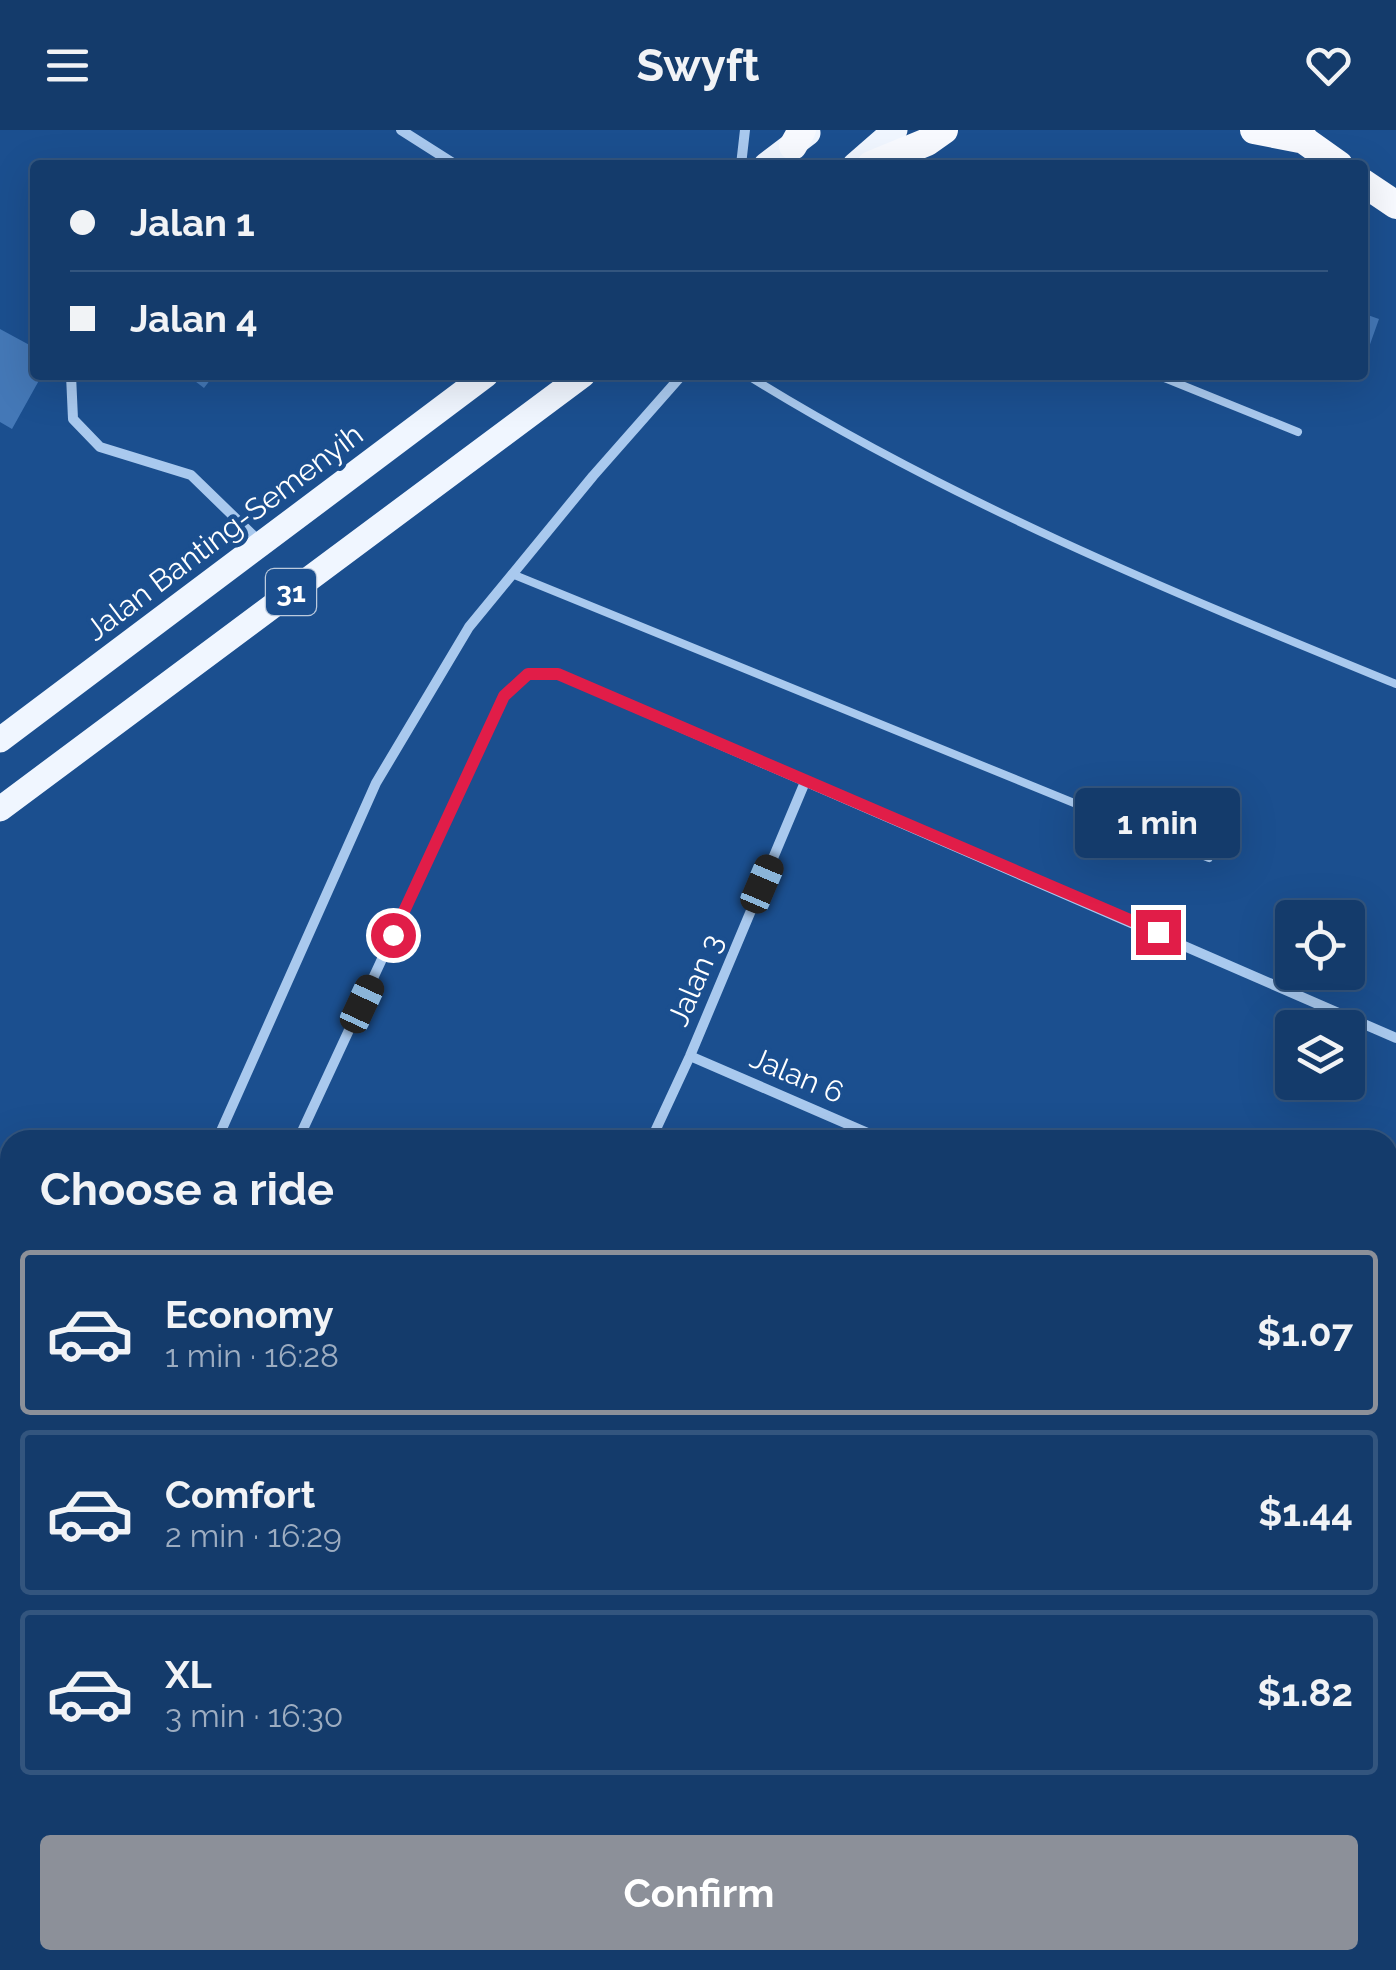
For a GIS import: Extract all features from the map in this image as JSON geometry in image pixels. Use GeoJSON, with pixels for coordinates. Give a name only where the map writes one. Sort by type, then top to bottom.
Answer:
{"type":"FeatureCollection","features":[{"type":"Feature","properties":{"kind":"highway"},"geometry":{"type":"LineString","coordinates":[[883,160],[928,142],[944,130]]}},
{"type":"Feature","properties":{"kind":"highway"},"geometry":{"type":"LineString","coordinates":[[1254,130],[1297,135],[1332,160]]}},
{"type":"Feature","properties":{"kind":"highway"},"geometry":{"type":"LineString","coordinates":[[1368,186],[1396,206]]}},
{"type":"Feature","properties":{"kind":"main road"},"geometry":{"type":"LineString","coordinates":[[861,160],[895,130]]}},
{"type":"Feature","properties":{"kind":"main road"},"geometry":{"type":"LineString","coordinates":[[772,160],[802,135]]}},
{"type":"Feature","properties":{"kind":"main road","name":"Jalan Banting-Semenyih"},"geometry":{"type":"LineString","coordinates":[[0,740],[479,380]]}},
{"type":"Feature","properties":{"kind":"main road","name":"31"},"geometry":{"type":"LineString","coordinates":[[0,809],[576,380]]}},
{"type":"Feature","properties":{"kind":"street"},"geometry":{"type":"LineString","coordinates":[[401,130],[448,160]]}},
{"type":"Feature","properties":{"kind":"street"},"geometry":{"type":"LineString","coordinates":[[742,160],[745,130]]}},
{"type":"Feature","properties":{"kind":"street"},"geometry":{"type":"LineString","coordinates":[[71,380],[73,419],[100,447],[191,474],[262,544]]}},
{"type":"Feature","properties":{"kind":"street"},"geometry":{"type":"LineString","coordinates":[[221,1130],[376,783],[469,627],[678,380]]}},
{"type":"Feature","properties":{"kind":"street"},"geometry":{"type":"LineString","coordinates":[[303,1130],[504,696],[528,674],[558,674],[1396,1038]]}},
{"type":"Feature","properties":{"kind":"street","name":"Jalan 3"},"geometry":{"type":"LineString","coordinates":[[656,1130],[805,782]]}},
{"type":"Feature","properties":{"kind":"street","name":"Jalan 6"},"geometry":{"type":"LineString","coordinates":[[690,1056],[861,1130]]}},
{"type":"Feature","properties":{"kind":"lane"},"geometry":{"type":"LineString","coordinates":[[754,380],[976,503],[1154,585],[1396,684]]}},
{"type":"Feature","properties":{"kind":"lane"},"geometry":{"type":"LineString","coordinates":[[1169,380],[1298,432]]}},
{"type":"Feature","properties":{"kind":"lane"},"geometry":{"type":"LineString","coordinates":[[512,574],[1209,858]]}},
{"type":"Feature","properties":{"kind":"building"},"geometry":{"type":"Polygon","coordinates":[[[1368,315],[1379,319],[1368,350],[1368,315]]]}},
{"type":"Feature","properties":{"kind":"building"},"geometry":{"type":"Polygon","coordinates":[[[0,329],[30,345],[30,380],[39,380],[12,429],[0,422],[0,329]]]}},
{"type":"Feature","properties":{"kind":"building"},"geometry":{"type":"Polygon","coordinates":[[[194,380],[210,380],[204,388],[194,380]]]}},
{"type":"Feature","properties":{"kind":"route"},"geometry":{"type":"LineString","coordinates":[[393,935],[504,696],[528,674],[558,674],[1158,932]]}}]}
